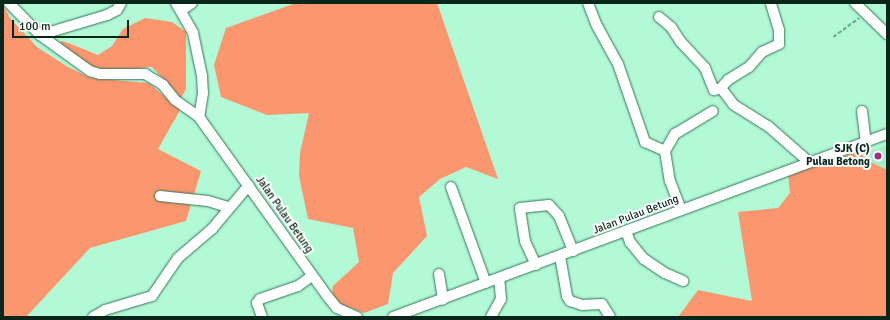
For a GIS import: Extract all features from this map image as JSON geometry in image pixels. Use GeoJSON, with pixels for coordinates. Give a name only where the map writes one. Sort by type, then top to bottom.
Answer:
{"type":"FeatureCollection","features":[{"type":"Feature","properties":{"kind":"street","name":"Jalan Pulau Betung"},"geometry":{"type":"LineString","coordinates":[[9,3],[40,35],[90,71],[100,74],[140,73],[156,78],[175,100],[199,117],[249,185],[312,276],[337,308],[357,317]]}},
{"type":"Feature","properties":{"kind":"street"},"geometry":{"type":"LineString","coordinates":[[40,35],[107,15],[117,10],[121,3]]}},
{"type":"Feature","properties":{"kind":"street"},"geometry":{"type":"LineString","coordinates":[[192,3],[179,7],[193,33],[202,76],[203,93],[199,117]]}},
{"type":"Feature","properties":{"kind":"street"},"geometry":{"type":"LineString","coordinates":[[588,3],[596,24],[618,64],[644,142],[665,150]]}},
{"type":"Feature","properties":{"kind":"street"},"geometry":{"type":"LineString","coordinates":[[659,17],[671,27],[680,42],[705,68],[714,90],[721,88],[728,80],[750,67],[762,52],[779,44],[779,30],[771,3]]}},
{"type":"Feature","properties":{"kind":"street"},"geometry":{"type":"LineString","coordinates":[[854,3],[887,34]]}},
{"type":"Feature","properties":{"kind":"street"},"geometry":{"type":"LineString","coordinates":[[866,15],[867,3]]}},
{"type":"Feature","properties":{"kind":"street"},"geometry":{"type":"LineString","coordinates":[[721,88],[734,105],[768,126],[809,162]]}},
{"type":"Feature","properties":{"kind":"street"},"geometry":{"type":"LineString","coordinates":[[681,210],[670,181],[665,150],[675,134],[713,111]]}},
{"type":"Feature","properties":{"kind":"street"},"geometry":{"type":"LineString","coordinates":[[862,111],[866,142]]}},
{"type":"Feature","properties":{"kind":"street","name":"Jalan Pulau Betung"},"geometry":{"type":"LineString","coordinates":[[393,317],[443,300],[887,134]]}},
{"type":"Feature","properties":{"kind":"street"},"geometry":{"type":"LineString","coordinates":[[93,317],[105,310],[152,296],[178,258],[212,229],[228,207],[249,185]]}},
{"type":"Feature","properties":{"kind":"street"},"geometry":{"type":"LineString","coordinates":[[451,187],[486,283]]}},
{"type":"Feature","properties":{"kind":"street"},"geometry":{"type":"LineString","coordinates":[[160,196],[208,201],[228,207]]}},
{"type":"Feature","properties":{"kind":"street"},"geometry":{"type":"LineString","coordinates":[[536,265],[525,241],[520,208],[549,205],[559,216],[574,251]]}},
{"type":"Feature","properties":{"kind":"street"},"geometry":{"type":"LineString","coordinates":[[626,232],[630,242],[644,259],[668,275],[683,281]]}},
{"type":"Feature","properties":{"kind":"street"},"geometry":{"type":"LineString","coordinates":[[560,256],[566,296],[570,301],[582,305],[602,304],[610,317]]}},
{"type":"Feature","properties":{"kind":"street"},"geometry":{"type":"LineString","coordinates":[[439,274],[443,300]]}},
{"type":"Feature","properties":{"kind":"street"},"geometry":{"type":"LineString","coordinates":[[262,317],[257,303],[260,299],[298,286],[312,276]]}},
{"type":"Feature","properties":{"kind":"street"},"geometry":{"type":"LineString","coordinates":[[492,317],[501,299],[500,278]]}},
{"type":"Feature","properties":{"kind":"path"},"geometry":{"type":"LineString","coordinates":[[834,38],[854,20],[866,15]]}},
{"type":"Feature","properties":{"kind":"shaded area"},"geometry":{"type":"Polygon","coordinates":[[[296,3],[437,3],[498,179],[466,167],[440,179],[419,197],[427,236],[393,273],[388,304],[364,313],[341,304],[332,295],[333,286],[359,262],[353,228],[308,219],[299,176],[300,153],[309,113],[267,115],[221,97],[214,65],[226,28],[296,3]]]}},
{"type":"Feature","properties":{"kind":"shaded area"},"geometry":{"type":"Polygon","coordinates":[[[3,5],[10,18],[37,47],[68,67],[91,78],[149,83],[180,110],[158,149],[201,171],[186,221],[90,248],[26,317],[3,317],[3,5]]]}},
{"type":"Feature","properties":{"kind":"shaded area"},"geometry":{"type":"Polygon","coordinates":[[[145,18],[172,22],[186,32],[186,89],[181,98],[152,67],[106,72],[86,65],[59,45],[62,41],[98,55],[112,46],[123,29],[145,18]]]}},
{"type":"Feature","properties":{"kind":"shaded area","name":"SJK (C) Pulau Betong"},"geometry":{"type":"Polygon","coordinates":[[[887,145],[887,170],[869,161],[871,151],[887,145]]]}},
{"type":"Feature","properties":{"kind":"shaded area"},"geometry":{"type":"Polygon","coordinates":[[[858,152],[869,161],[887,170],[887,317],[678,317],[698,290],[752,301],[738,212],[778,208],[790,193],[788,174],[858,152]]]}},
{"type":"Feature","properties":{"kind":"place","name":"SJK (C) Pulau Betong"},"geometry":{"type":"Point","coordinates":[878,156]}}]}
